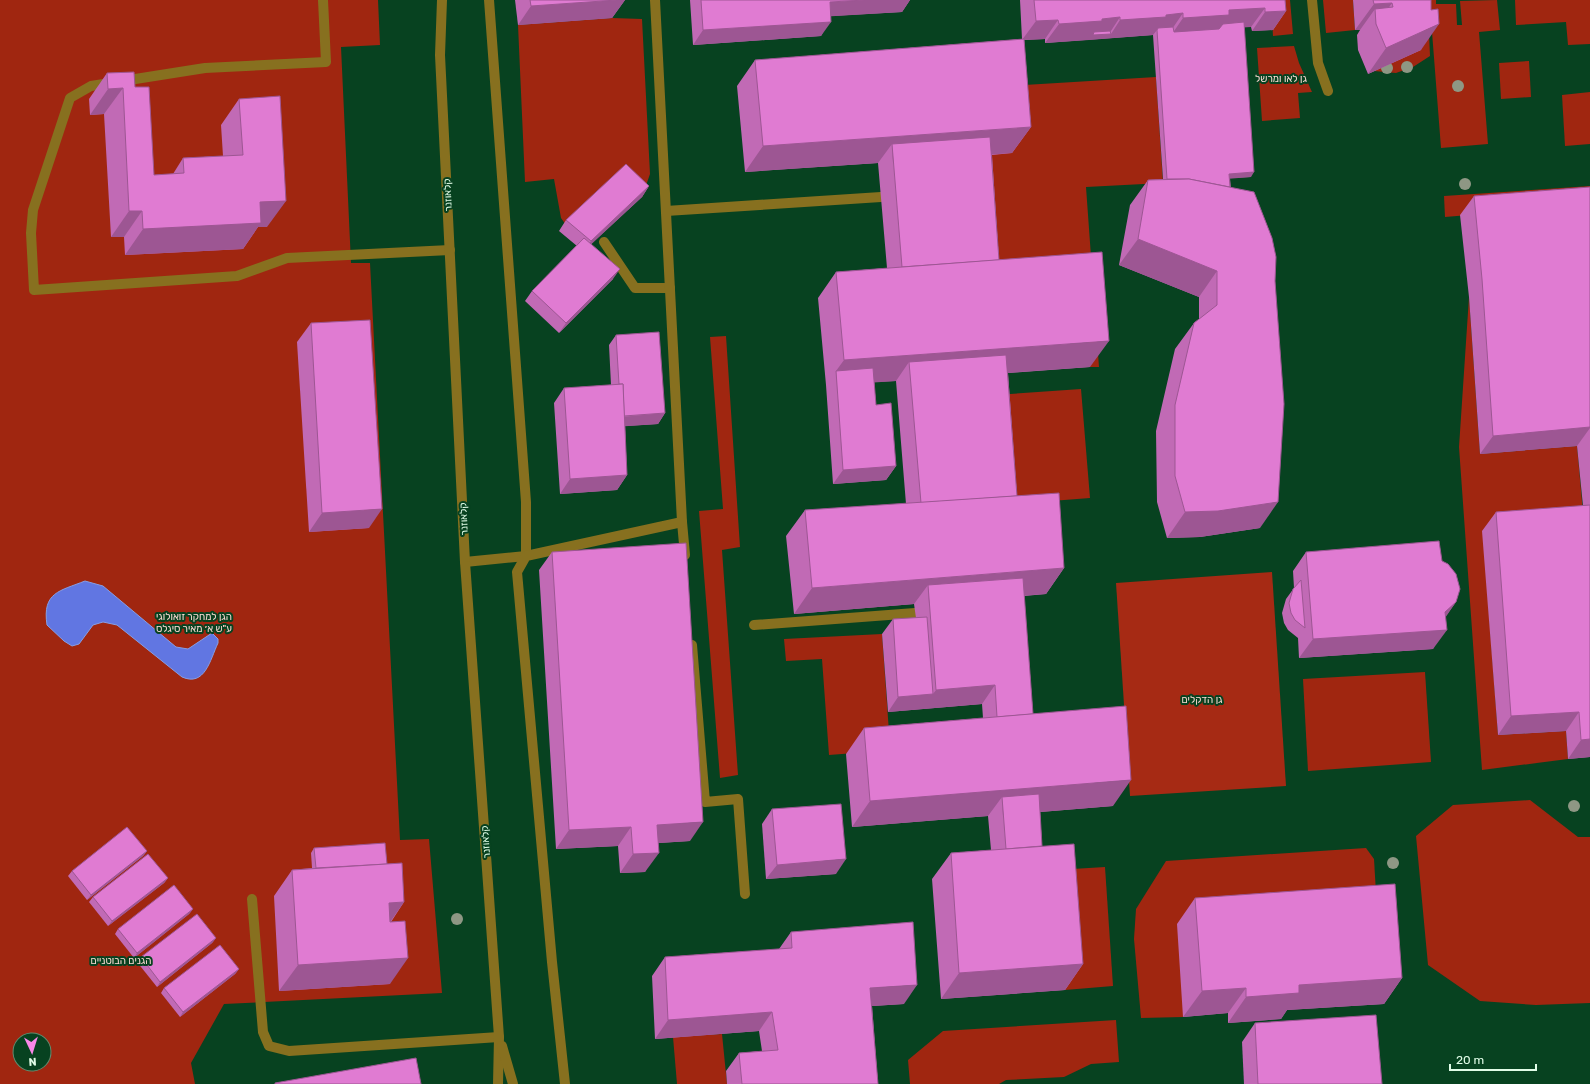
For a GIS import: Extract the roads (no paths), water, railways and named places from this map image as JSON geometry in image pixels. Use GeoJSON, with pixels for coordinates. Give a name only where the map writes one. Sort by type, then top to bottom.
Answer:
{"type":"FeatureCollection","features":[{"type":"Feature","properties":{"kind":"street"},"geometry":{"type":"LineString","coordinates":[[323,0],[326,62],[206,68],[91,86],[70,98],[33,210],[31,233],[34,290],[237,276],[287,258],[450,250]]}},
{"type":"Feature","properties":{"kind":"street","name":"קלאוזנר"},"geometry":{"type":"LineString","coordinates":[[442,0],[440,55],[465,562],[499,1037],[498,1084]]}},
{"type":"Feature","properties":{"kind":"street"},"geometry":{"type":"LineString","coordinates":[[489,0],[526,502],[526,556],[517,572],[558,1030],[565,1084]]}},
{"type":"Feature","properties":{"kind":"street"},"geometry":{"type":"LineString","coordinates":[[655,0],[682,522],[686,568]]}},
{"type":"Feature","properties":{"kind":"street"},"geometry":{"type":"LineString","coordinates":[[1312,0],[1318,63],[1328,91]]}},
{"type":"Feature","properties":{"kind":"street"},"geometry":{"type":"LineString","coordinates":[[666,211],[881,197]]}},
{"type":"Feature","properties":{"kind":"street"},"geometry":{"type":"LineString","coordinates":[[604,242],[635,288],[670,288]]}},
{"type":"Feature","properties":{"kind":"street"},"geometry":{"type":"LineString","coordinates":[[465,562],[526,556],[682,522]]}},
{"type":"Feature","properties":{"kind":"street"},"geometry":{"type":"LineString","coordinates":[[754,625],[915,613]]}},
{"type":"Feature","properties":{"kind":"street"},"geometry":{"type":"LineString","coordinates":[[691,631],[705,802],[738,799],[745,894]]}},
{"type":"Feature","properties":{"kind":"street"},"geometry":{"type":"LineString","coordinates":[[252,900],[263,1032],[269,1046],[289,1051],[499,1037]]}},
{"type":"Feature","properties":{"kind":"street","name":"קלאוזנר"},"geometry":{"type":"LineString","coordinates":[[499,1037],[513,1084]]}},
{"type":"Feature","properties":{"kind":"water"},"geometry":{"type":"Polygon","coordinates":[[[85,581],[103,586],[176,647],[188,649],[212,633],[218,639],[218,643],[206,670],[196,678],[190,679],[182,677],[117,625],[103,622],[93,625],[79,644],[72,646],[64,641],[47,625],[47,606],[50,599],[55,594],[68,587],[85,581]]]}},
{"type":"Feature","properties":{"kind":"park label","name":"גן לאו ומרשל"},"geometry":{"type":"Point","coordinates":[1281,78]}},
{"type":"Feature","properties":{"kind":"park label","name":"הגן למחקר זואולוגי ע\"ש א׳ מאיר סיגלס"},"geometry":{"type":"Point","coordinates":[194,622]}},
{"type":"Feature","properties":{"kind":"park label","name":"גן הדקלים"},"geometry":{"type":"Point","coordinates":[1202,699]}},
{"type":"Feature","properties":{"kind":"park label","name":"הגנים הבוטניים"},"geometry":{"type":"Point","coordinates":[121,960]}}]}
